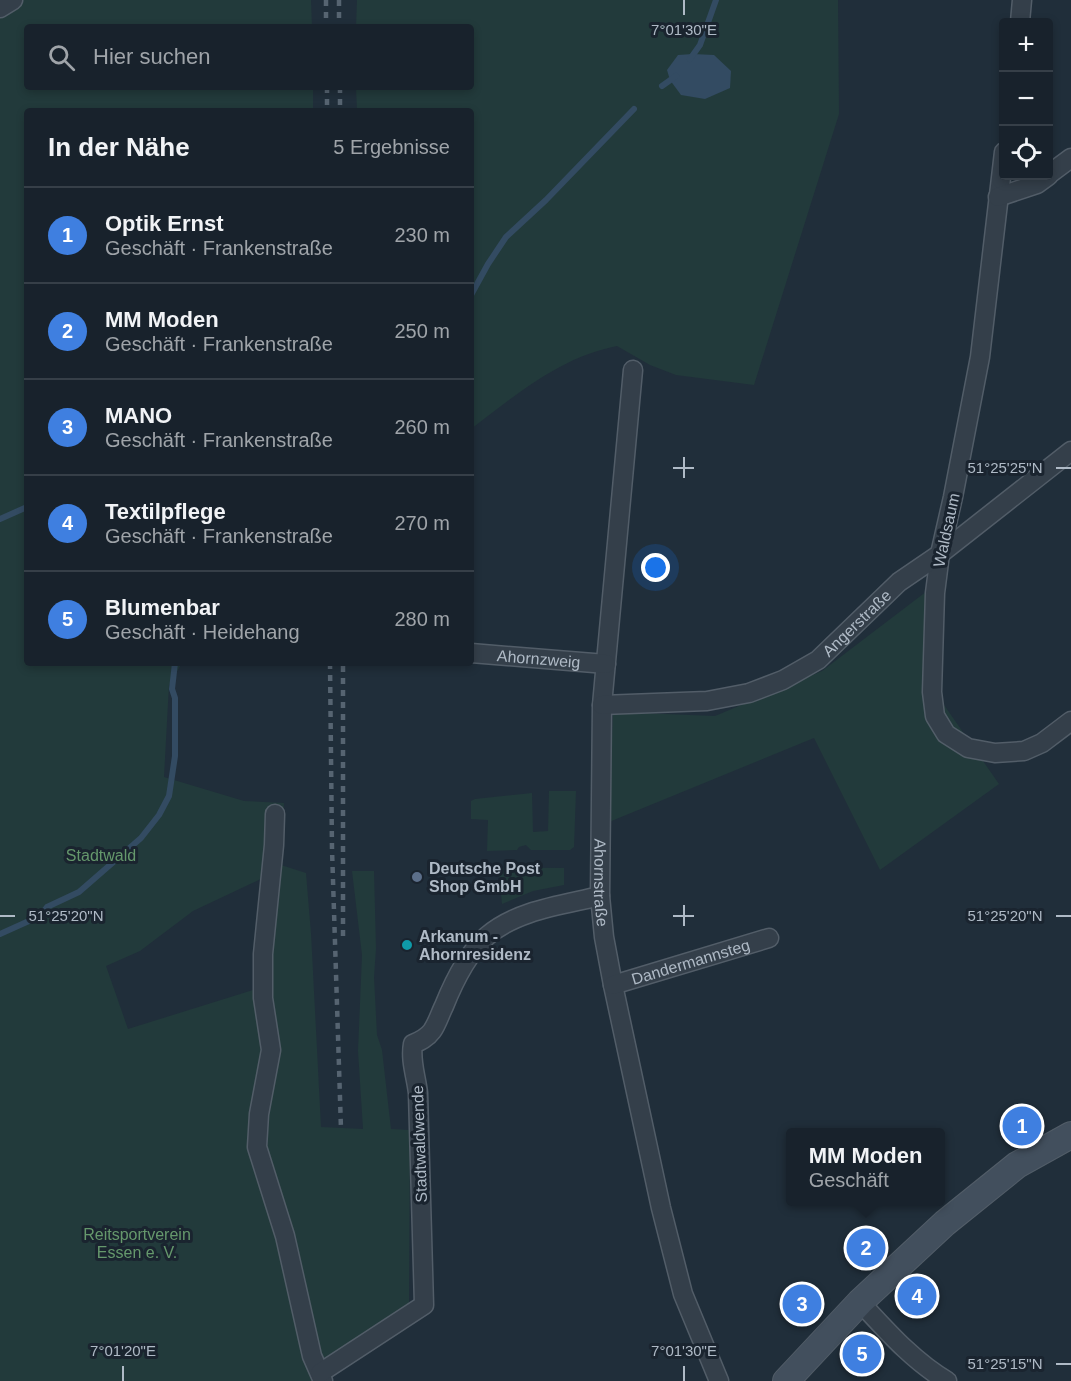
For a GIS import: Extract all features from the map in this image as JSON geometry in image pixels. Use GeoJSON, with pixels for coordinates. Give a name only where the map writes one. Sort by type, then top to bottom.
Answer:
{"type":"FeatureCollection","features":[{"type":"Feature","properties":{"kind":"main road"},"geometry":{"type":"LineString","coordinates":[[786,1381],[860,1302],[945,1223],[1017,1165],[1071,1135]]}},
{"type":"Feature","properties":{"kind":"street"},"geometry":{"type":"LineString","coordinates":[[0,8],[13,0]]}},
{"type":"Feature","properties":{"kind":"street"},"geometry":{"type":"LineString","coordinates":[[1020,18],[1022,0]]}},
{"type":"Feature","properties":{"kind":"street"},"geometry":{"type":"LineString","coordinates":[[1053,171],[1071,158]]}},
{"type":"Feature","properties":{"kind":"street","name":"Waldsaum"},"geometry":{"type":"LineString","coordinates":[[1000,180],[980,357],[940,554],[935,593],[932,692],[935,716],[946,734],[968,748],[995,753],[1024,751],[1042,743],[1071,721]]}},
{"type":"Feature","properties":{"kind":"street"},"geometry":{"type":"LineString","coordinates":[[998,197],[1037,184],[1042,180]]}},
{"type":"Feature","properties":{"kind":"street","name":"Ahornstraße"},"geometry":{"type":"LineString","coordinates":[[633,370],[602,705],[600,896],[604,937],[613,985],[661,1208],[684,1294],[719,1381]]}},
{"type":"Feature","properties":{"kind":"street","name":"Angerstraße"},"geometry":{"type":"LineString","coordinates":[[602,705],[707,701],[749,693],[783,680],[818,660],[899,582],[940,554],[1071,451]]}},
{"type":"Feature","properties":{"kind":"street","name":"Ahornzweig"},"geometry":{"type":"LineString","coordinates":[[474,653],[606,664]]}},
{"type":"Feature","properties":{"kind":"street","name":"Stadtwaldwende"},"geometry":{"type":"LineString","coordinates":[[275,814],[263,954],[263,998],[271,1050],[259,1114],[257,1147],[285,1236],[312,1356],[322,1377],[424,1305],[418,1093],[416,1068],[411,1057],[413,1044],[424,1039],[433,1030],[471,952],[488,935],[532,913],[600,896]]}},
{"type":"Feature","properties":{"kind":"street","name":"Dandermannsteg"},"geometry":{"type":"LineString","coordinates":[[613,985],[769,938]]}},
{"type":"Feature","properties":{"kind":"street"},"geometry":{"type":"LineString","coordinates":[[860,1302],[909,1354],[947,1381]]}},
{"type":"Feature","properties":{"kind":"green space"},"geometry":{"type":"Polygon","coordinates":[[[0,0],[311,0],[312,24],[24,24],[24,90],[313,90],[313,108],[24,108],[24,666],[180,666],[169,685],[164,777],[244,801],[284,803],[281,865],[306,873],[321,1127],[363,1129],[358,1051],[362,955],[352,871],[374,871],[376,948],[374,977],[377,1035],[382,1050],[391,1129],[410,1130],[409,1303],[326,1359],[318,1353],[279,1242],[312,1381],[0,1381],[0,0]],[[263,878],[193,911],[140,951],[106,966],[128,1029],[253,990],[256,935],[263,878]]]}},
{"type":"Feature","properties":{"kind":"green space"},"geometry":{"type":"Polygon","coordinates":[[[357,0],[838,0],[839,114],[754,385],[676,375],[650,365],[617,346],[596,351],[558,368],[474,427],[474,108],[357,108],[356,90],[474,90],[474,24],[356,24],[357,0]]]}},
{"type":"Feature","properties":{"kind":"green space"},"geometry":{"type":"Polygon","coordinates":[[[931,588],[935,692],[999,784],[880,870],[814,738],[609,822],[613,712],[715,716],[822,671],[931,588]]]}},
{"type":"Feature","properties":{"kind":"green space"},"geometry":{"type":"Polygon","coordinates":[[[549,791],[576,791],[574,847],[570,850],[531,850],[526,845],[517,850],[487,851],[488,820],[471,819],[471,801],[532,793],[533,832],[548,831],[549,791]]]}},
{"type":"Feature","properties":{"kind":"green space"},"geometry":{"type":"Polygon","coordinates":[[[470,867],[564,868],[564,885],[533,891],[502,904],[499,873],[470,873],[470,867]]]}},
{"type":"Feature","properties":{"kind":"water"},"geometry":{"type":"Polygon","coordinates":[[[678,55],[714,55],[731,71],[730,88],[705,99],[681,95],[670,80],[667,70],[678,55]]]}},
{"type":"Feature","properties":{"kind":"waterway"},"geometry":{"type":"LineString","coordinates":[[690,59],[700,45],[716,0]]}},
{"type":"Feature","properties":{"kind":"waterway"},"geometry":{"type":"LineString","coordinates":[[662,86],[676,76]]}},
{"type":"Feature","properties":{"kind":"waterway"},"geometry":{"type":"LineString","coordinates":[[474,290],[506,237],[546,200],[634,109]]}},
{"type":"Feature","properties":{"kind":"waterway"},"geometry":{"type":"LineString","coordinates":[[0,519],[24,508]]}},
{"type":"Feature","properties":{"kind":"waterway"},"geometry":{"type":"LineString","coordinates":[[0,934],[40,916],[47,907],[79,892],[141,838],[159,815],[169,796],[175,756],[175,698],[172,689],[175,666]]}},
{"type":"Feature","properties":{"kind":"railway"},"geometry":{"type":"LineString","coordinates":[[326,0],[326,24]]}},
{"type":"Feature","properties":{"kind":"railway"},"geometry":{"type":"LineString","coordinates":[[339,0],[339,24]]}},
{"type":"Feature","properties":{"kind":"railway"},"geometry":{"type":"LineString","coordinates":[[327,90],[327,108]]}},
{"type":"Feature","properties":{"kind":"railway"},"geometry":{"type":"LineString","coordinates":[[340,90],[340,108]]}},
{"type":"Feature","properties":{"kind":"railway"},"geometry":{"type":"LineString","coordinates":[[330,666],[332,849],[341,1129]]}},
{"type":"Feature","properties":{"kind":"railway"},"geometry":{"type":"LineString","coordinates":[[343,666],[343,936]]}},
{"type":"Feature","properties":{"kind":"place","name":"Deutsche Post Shop GmbH"},"geometry":{"type":"Point","coordinates":[417,877]}},
{"type":"Feature","properties":{"kind":"place","name":"Arkanum - Ahornresidenz"},"geometry":{"type":"Point","coordinates":[407,945]}},
{"type":"Feature","properties":{"kind":"place","name":"Optik Ernst"},"geometry":{"type":"Point","coordinates":[1022,1126]}},
{"type":"Feature","properties":{"kind":"place","name":"MM Moden"},"geometry":{"type":"Point","coordinates":[866,1248]}},
{"type":"Feature","properties":{"kind":"place","name":"Textilpflege"},"geometry":{"type":"Point","coordinates":[917,1296]}},
{"type":"Feature","properties":{"kind":"place","name":"MANO"},"geometry":{"type":"Point","coordinates":[802,1304]}},
{"type":"Feature","properties":{"kind":"place","name":"Blumenbar"},"geometry":{"type":"Point","coordinates":[862,1354]}},
{"type":"Feature","properties":{"kind":"park label","name":"Stadtwald"},"geometry":{"type":"Point","coordinates":[101,855]}},
{"type":"Feature","properties":{"kind":"park label","name":"Reitsportverein Essen e. V."},"geometry":{"type":"Point","coordinates":[137,1243]}}]}
